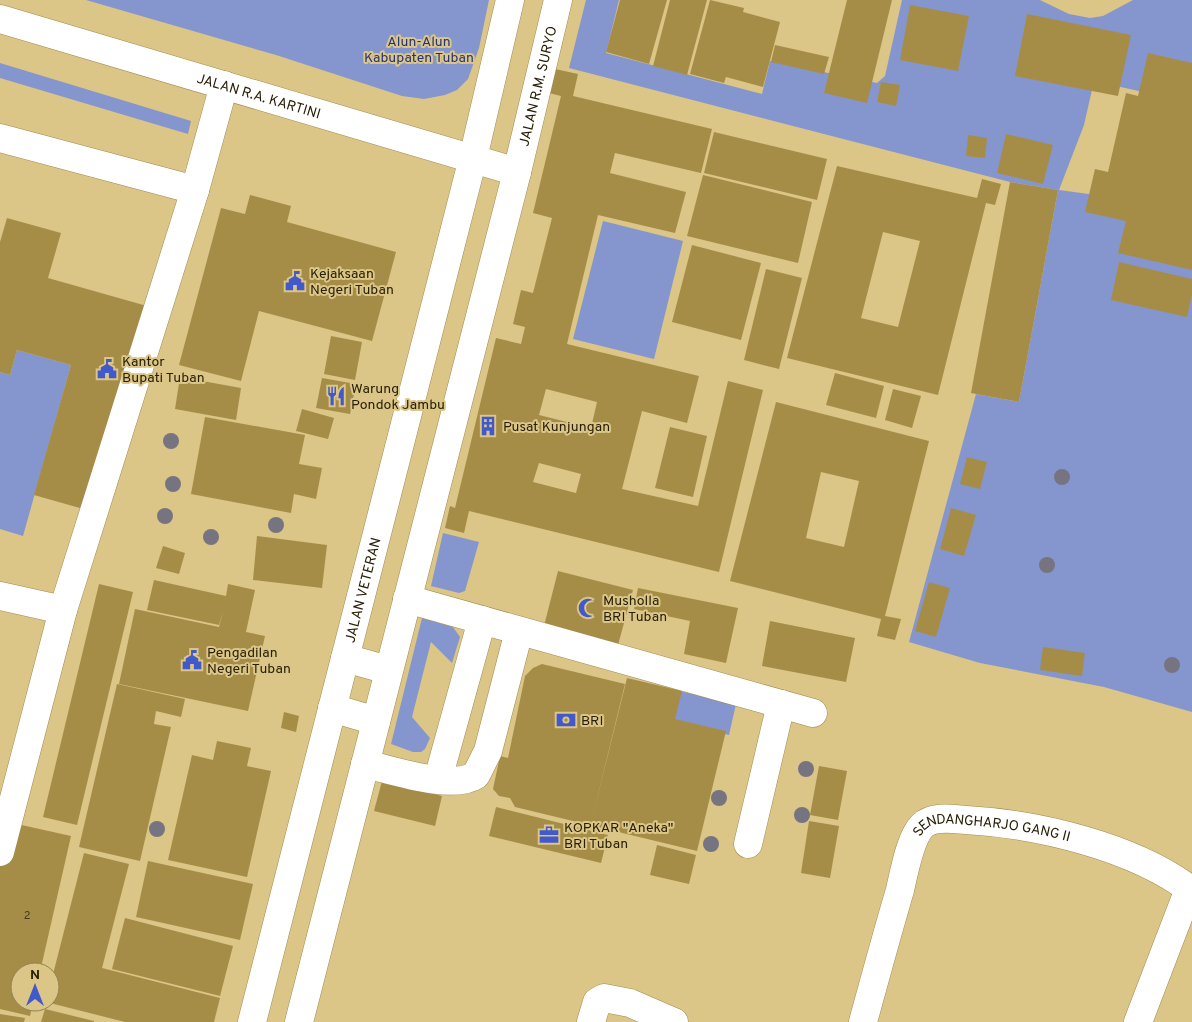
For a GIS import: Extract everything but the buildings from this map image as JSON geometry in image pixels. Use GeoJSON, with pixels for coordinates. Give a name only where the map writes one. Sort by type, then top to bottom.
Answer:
{"type":"FeatureCollection","features":[{"type":"Feature","properties":{"kind":"main road"},"geometry":{"type":"LineString","coordinates":[[473,158],[510,0]]}},
{"type":"Feature","properties":{"kind":"main road","name":"JALAN R.M. SURYO"},"geometry":{"type":"LineString","coordinates":[[517,172],[558,0]]}},
{"type":"Feature","properties":{"kind":"main road","name":"JALAN R.A. KARTINI"},"geometry":{"type":"LineString","coordinates":[[0,19],[517,172]]}},
{"type":"Feature","properties":{"kind":"main road"},"geometry":{"type":"LineString","coordinates":[[0,852],[63,610],[195,190],[224,85]]}},
{"type":"Feature","properties":{"kind":"main road"},"geometry":{"type":"LineString","coordinates":[[0,138],[195,190]]}},
{"type":"Feature","properties":{"kind":"main road","name":"JALAN VETERAN"},"geometry":{"type":"LineString","coordinates":[[252,1022],[473,158]]}},
{"type":"Feature","properties":{"kind":"main road"},"geometry":{"type":"LineString","coordinates":[[298,1022],[517,172]]}},
{"type":"Feature","properties":{"kind":"main road"},"geometry":{"type":"LineString","coordinates":[[0,596],[63,610]]}},
{"type":"Feature","properties":{"kind":"main road"},"geometry":{"type":"LineString","coordinates":[[407,599],[813,713]]}},
{"type":"Feature","properties":{"kind":"main road"},"geometry":{"type":"LineString","coordinates":[[438,779],[482,620]]}},
{"type":"Feature","properties":{"kind":"main road"},"geometry":{"type":"LineString","coordinates":[[365,764],[438,779],[462,781],[473,778],[479,772],[488,751],[519,631]]}},
{"type":"Feature","properties":{"kind":"main road"},"geometry":{"type":"LineString","coordinates":[[345,658],[388,670]]}},
{"type":"Feature","properties":{"kind":"main road"},"geometry":{"type":"LineString","coordinates":[[748,844],[781,704]]}},
{"type":"Feature","properties":{"kind":"main road"},"geometry":{"type":"LineString","coordinates":[[332,708],[376,721]]}},
{"type":"Feature","properties":{"kind":"main road","name":"SENDANGHARJO GANG II"},"geometry":{"type":"LineString","coordinates":[[863,1022],[908,860],[919,830],[928,822],[944,818],[975,820],[1063,835],[1153,867],[1191,890]]}},
{"type":"Feature","properties":{"kind":"main road"},"geometry":{"type":"LineString","coordinates":[[1138,1022],[1191,890]]}},
{"type":"Feature","properties":{"kind":"main road"},"geometry":{"type":"LineString","coordinates":[[591,1022],[597,1002],[601,998],[613,998],[642,1007],[674,1022]]}},
{"type":"Feature","properties":{"kind":"green space","name":"Alun-Alun Kabupaten Tuban"},"geometry":{"type":"Polygon","coordinates":[[[86,0],[489,0],[479,48],[468,79],[457,90],[445,95],[424,99],[402,96],[276,55],[86,0]]]}},
{"type":"Feature","properties":{"kind":"green space"},"geometry":{"type":"Polygon","coordinates":[[[586,0],[619,0],[606,53],[762,94],[770,61],[877,83],[885,76],[902,0],[1040,0],[1069,14],[1090,18],[1103,16],[1133,0],[1192,0],[1192,103],[1094,81],[1084,125],[1059,190],[1192,208],[1192,712],[1104,687],[980,663],[909,642],[976,394],[1019,402],[1058,190],[1010,182],[569,68],[586,0]]]}},
{"type":"Feature","properties":{"kind":"green space"},"geometry":{"type":"Polygon","coordinates":[[[0,63],[191,121],[188,134],[0,78],[0,63]]]}},
{"type":"Feature","properties":{"kind":"green space"},"geometry":{"type":"Polygon","coordinates":[[[603,221],[683,241],[654,359],[573,339],[603,221]]]}},
{"type":"Feature","properties":{"kind":"green space"},"geometry":{"type":"Polygon","coordinates":[[[17,350],[71,365],[23,536],[0,529],[0,372],[10,375],[17,350]]]}},
{"type":"Feature","properties":{"kind":"green space"},"geometry":{"type":"Polygon","coordinates":[[[443,533],[479,542],[465,591],[459,593],[431,586],[443,533]]]}},
{"type":"Feature","properties":{"kind":"green space"},"geometry":{"type":"Polygon","coordinates":[[[422,618],[453,627],[460,637],[452,663],[431,642],[412,717],[430,738],[425,749],[421,752],[413,752],[391,744],[422,618]]]}},
{"type":"Feature","properties":{"kind":"green space"},"geometry":{"type":"Polygon","coordinates":[[[679,691],[736,704],[729,735],[672,721],[679,691]]]}},
{"type":"Feature","properties":{"kind":"place","name":"Kejaksaan Negeri Tuban"},"geometry":{"type":"Point","coordinates":[295,281]}},
{"type":"Feature","properties":{"kind":"place","name":"Kantor Bupati Tuban"},"geometry":{"type":"Point","coordinates":[107,369]}},
{"type":"Feature","properties":{"kind":"place","name":"Warung Pondok Jambu"},"geometry":{"type":"Point","coordinates":[336,396]}},
{"type":"Feature","properties":{"kind":"place","name":"Pusat Kunjungan"},"geometry":{"type":"Point","coordinates":[488,426]}},
{"type":"Feature","properties":{"kind":"place","name":"Musholla BRI Tuban"},"geometry":{"type":"Point","coordinates":[588,608]}},
{"type":"Feature","properties":{"kind":"place","name":"Pengadilan Negeri Tuban"},"geometry":{"type":"Point","coordinates":[192,660]}},
{"type":"Feature","properties":{"kind":"place","name":"BRI"},"geometry":{"type":"Point","coordinates":[566,720]}},
{"type":"Feature","properties":{"kind":"place","name":"KOPKAR \"Aneka\" BRI Tuban"},"geometry":{"type":"Point","coordinates":[549,835]}}]}
